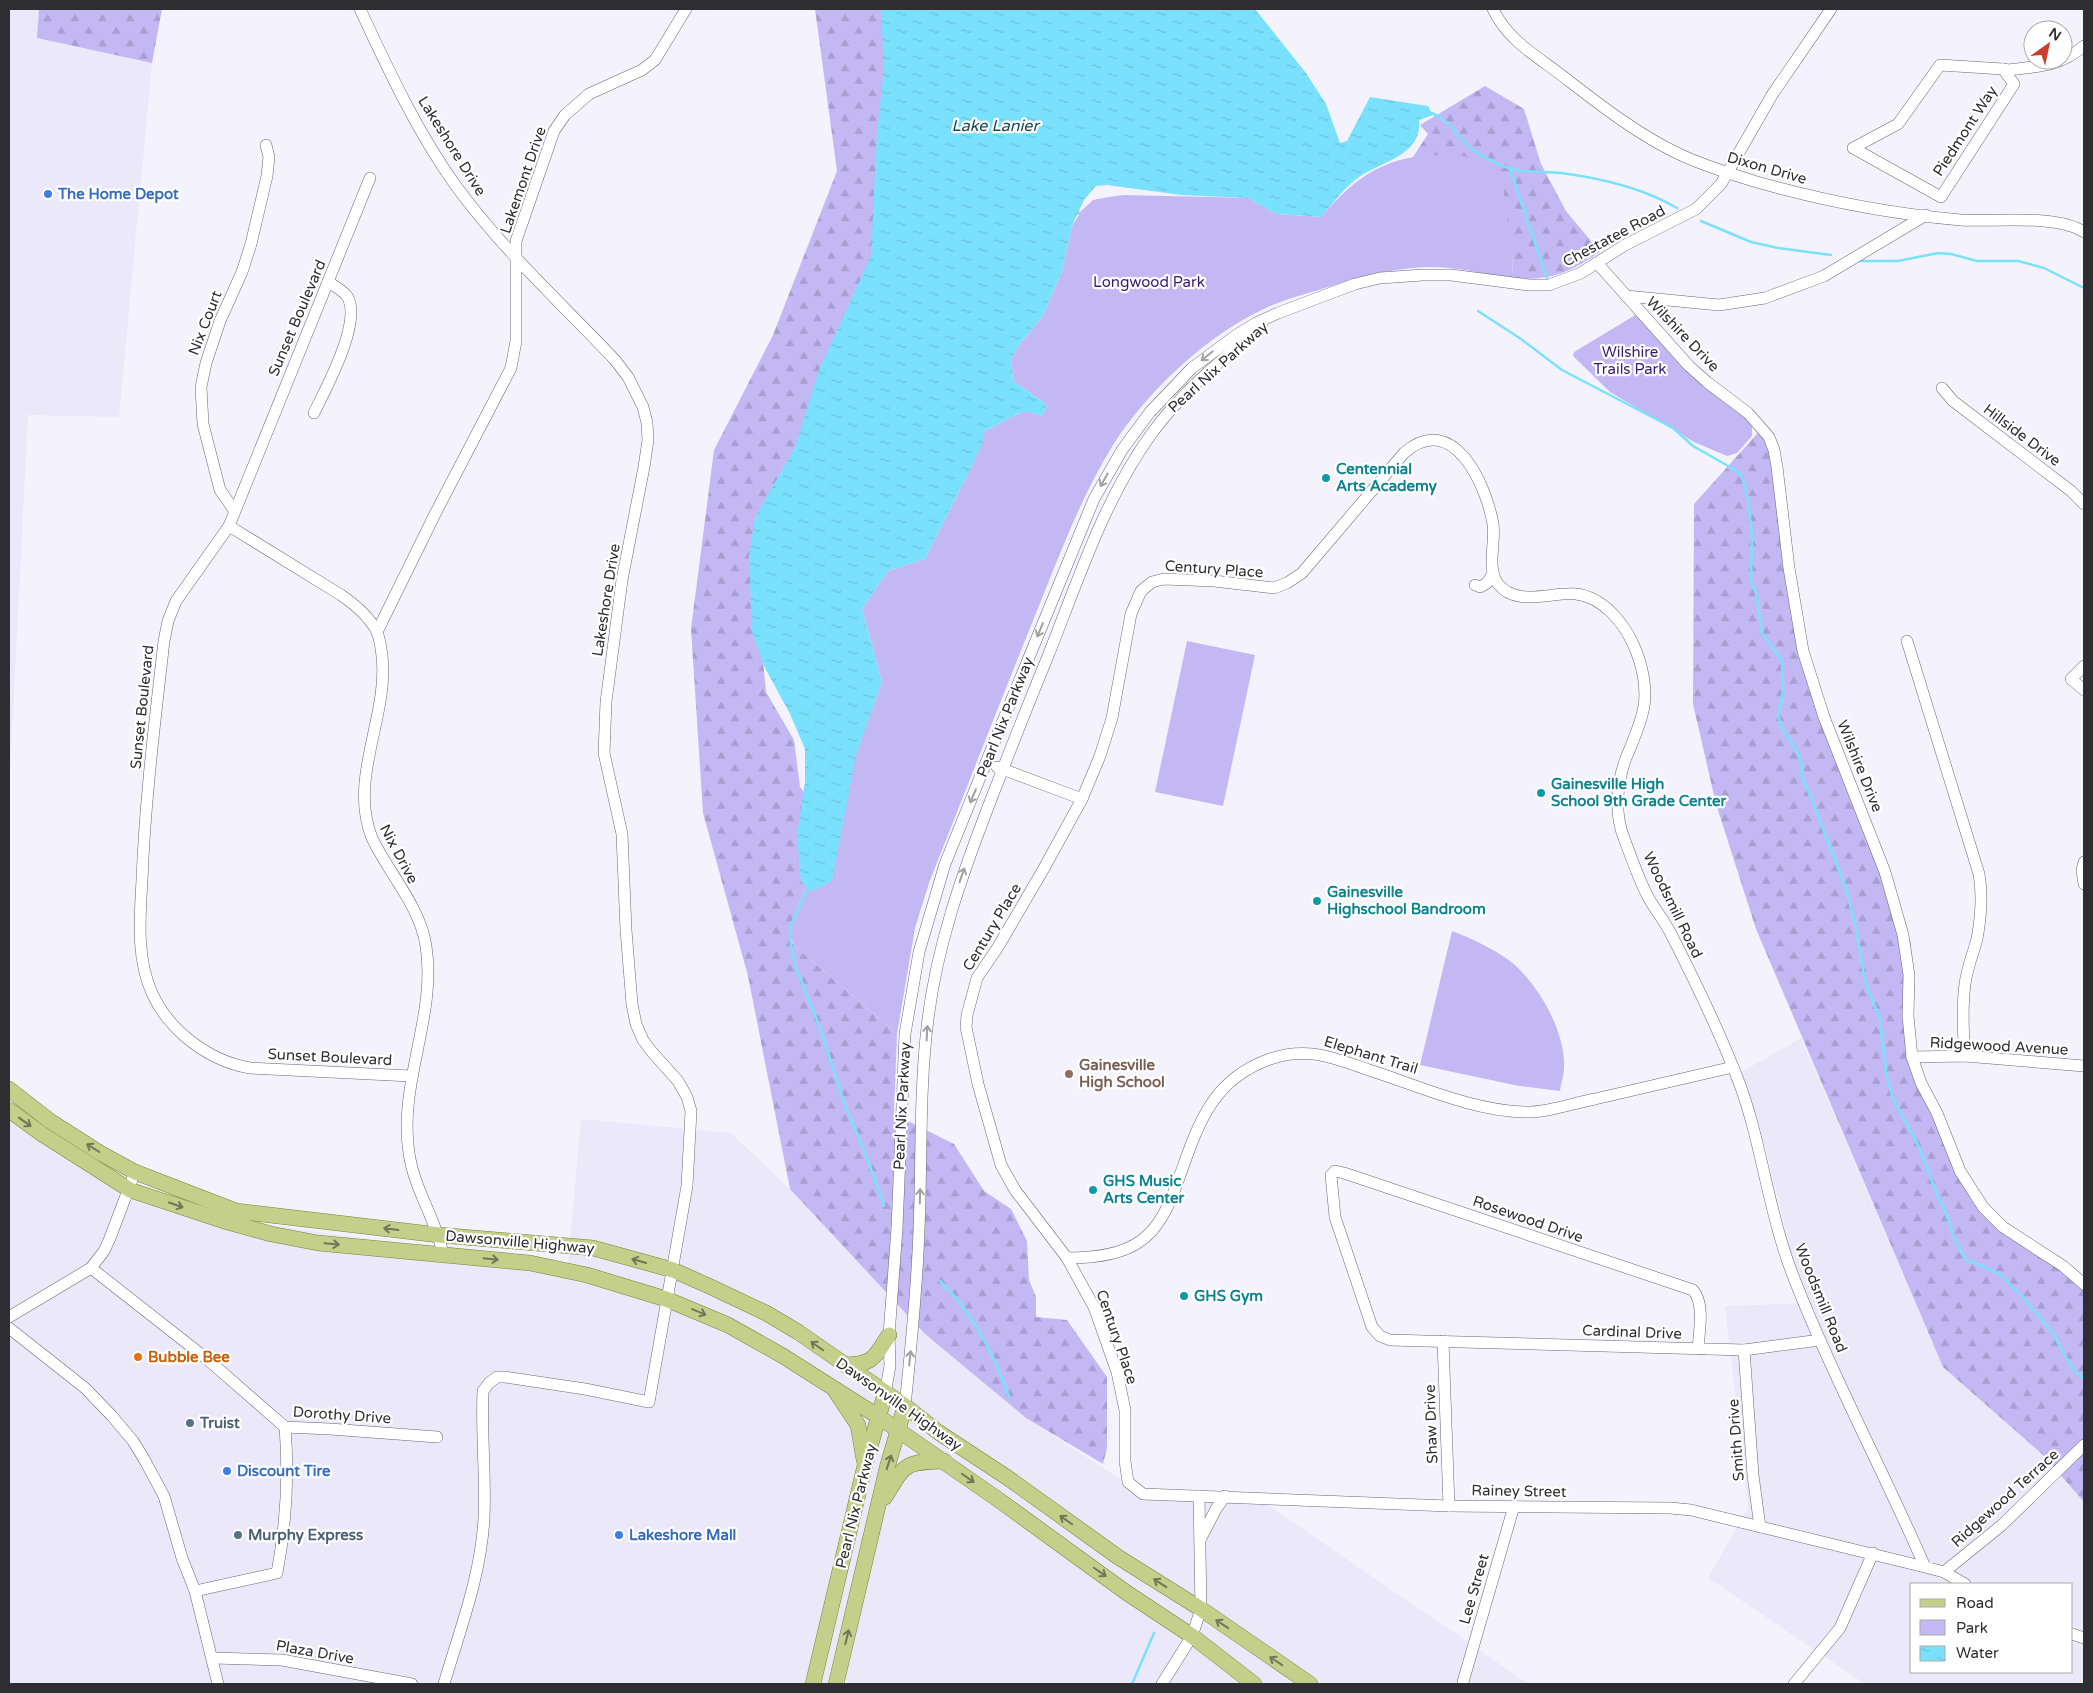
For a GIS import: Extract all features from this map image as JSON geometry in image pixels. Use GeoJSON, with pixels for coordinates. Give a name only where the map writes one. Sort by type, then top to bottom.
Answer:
{"type":"FeatureCollection","features":[{"type":"Feature","properties":{"kind":"main road","name":"Dawsonville Highway"},"geometry":{"type":"LineString","coordinates":[[9,1089],[50,1121],[100,1153],[135,1172],[236,1211],[439,1235],[593,1248],[672,1270],[766,1313],[798,1332],[1118,1557],[1201,1609],[1310,1684]]}},
{"type":"Feature","properties":{"kind":"main road","name":"Dawsonville Highway"},"geometry":{"type":"LineString","coordinates":[[9,1110],[42,1134],[130,1190],[224,1221],[271,1234],[318,1243],[530,1263],[587,1275],[666,1299],[751,1337],[879,1417],[1127,1593],[1192,1636],[1254,1684]]}},
{"type":"Feature","properties":{"kind":"main road"},"geometry":{"type":"LineString","coordinates":[[845,1365],[861,1365],[876,1357],[890,1335]]}},
{"type":"Feature","properties":{"kind":"main road"},"geometry":{"type":"LineString","coordinates":[[833,1387],[858,1425],[865,1465]]}},
{"type":"Feature","properties":{"kind":"main road","name":"Pearl Nix Parkway"},"geometry":{"type":"LineString","coordinates":[[813,1684],[865,1465],[885,1394]]}},
{"type":"Feature","properties":{"kind":"main road","name":"Pearl Nix Parkway"},"geometry":{"type":"LineString","coordinates":[[836,1684],[877,1508],[905,1406]]}},
{"type":"Feature","properties":{"kind":"main road"},"geometry":{"type":"LineString","coordinates":[[877,1508],[901,1471],[916,1462],[944,1462]]}},
{"type":"Feature","properties":{"kind":"street","name":"Lakeshore Drive"},"geometry":{"type":"LineString","coordinates":[[360,9],[421,129],[455,185],[487,226],[615,360],[636,392],[647,422],[648,440],[622,580],[606,702],[604,752],[622,834],[626,930],[632,1004],[636,1024],[643,1040],[678,1081],[687,1097],[691,1110],[687,1186],[649,1402],[585,1389],[496,1376],[488,1383],[484,1391],[482,1407],[484,1517],[481,1541],[467,1611],[444,1684]]}},
{"type":"Feature","properties":{"kind":"street","name":"Lakemont Drive"},"geometry":{"type":"LineString","coordinates":[[377,632],[436,512],[511,368],[516,341],[516,241],[554,131],[565,115],[589,94],[642,70],[655,60],[686,9]]}},
{"type":"Feature","properties":{"kind":"street","name":"Dixon Drive"},"geometry":{"type":"LineString","coordinates":[[1493,9],[1520,43],[1597,104],[1679,154],[1727,173],[1796,193],[1863,208],[1962,220],[2065,224],[2084,232]]}},
{"type":"Feature","properties":{"kind":"street","name":"Chestatee Road"},"geometry":{"type":"LineString","coordinates":[[1278,313],[1355,284],[1380,278],[1451,275],[1500,282],[1549,285],[1576,276],[1625,245],[1696,209],[1721,184],[1772,95],[1831,9]]}},
{"type":"Feature","properties":{"kind":"street","name":"Piedmont Way"},"geometry":{"type":"LineString","coordinates":[[2003,69],[2014,84],[1941,197],[1853,148],[1898,124],[1940,65],[2003,69],[2008,70],[2055,64],[2071,57],[2084,46]]}},
{"type":"Feature","properties":{"kind":"street","name":"Nix Court"},"geometry":{"type":"LineString","coordinates":[[234,510],[220,490],[203,424],[200,403],[201,387],[206,363],[220,321],[242,272],[250,244],[268,176],[269,157],[266,145]]}},
{"type":"Feature","properties":{"kind":"street","name":"Sunset Boulevard"},"geometry":{"type":"LineString","coordinates":[[370,178],[229,526],[176,601],[168,621],[164,641],[144,824],[140,915],[143,963],[159,1006],[177,1030],[204,1050],[234,1066],[411,1076]]}},
{"type":"Feature","properties":{"kind":"street"},"geometry":{"type":"LineString","coordinates":[[1626,296],[1720,305],[1764,298],[1824,276],[1926,215]]}},
{"type":"Feature","properties":{"kind":"street","name":"Wilshire Drive"},"geometry":{"type":"LineString","coordinates":[[1597,263],[1689,366],[1748,413],[1769,437],[1774,450],[1803,651],[1824,717],[1856,794],[1885,872],[1903,935],[1909,975],[1908,1016],[1912,1057],[1921,1083],[1937,1113],[1960,1171],[1983,1207],[2003,1227],[2063,1266],[2084,1284]]}},
{"type":"Feature","properties":{"kind":"street"},"geometry":{"type":"LineString","coordinates":[[314,413],[342,351],[352,310],[347,297],[340,289],[328,282]]}},
{"type":"Feature","properties":{"kind":"street","name":"Pearl Nix Parkway"},"geometry":{"type":"LineString","coordinates":[[885,1394],[890,1366],[906,1034],[912,987],[924,934],[945,864],[1094,499],[1122,450],[1150,412],[1192,368],[1235,336],[1256,323],[1278,313]]}},
{"type":"Feature","properties":{"kind":"street","name":"Pearl Nix Parkway"},"geometry":{"type":"LineString","coordinates":[[905,1406],[919,1232],[922,1105],[927,1020],[938,957],[948,918],[1003,767],[1099,528],[1122,481],[1136,456],[1166,414],[1239,345],[1278,313]]}},
{"type":"Feature","properties":{"kind":"street","name":"Hillside Drive"},"geometry":{"type":"LineString","coordinates":[[1942,388],[1953,401],[2072,491],[2084,504]]}},
{"type":"Feature","properties":{"kind":"street","name":"Century Place"},"geometry":{"type":"LineString","coordinates":[[1199,1496],[1143,1494],[1128,1482],[1125,1461],[1125,1410],[1117,1372],[1094,1307],[1067,1258],[1015,1190],[1001,1165],[978,1084],[966,1022],[971,995],[977,978],[998,947],[1082,799],[1100,756],[1112,718],[1131,614],[1141,591],[1146,586],[1164,579],[1214,581],[1274,588],[1294,579],[1327,545],[1404,453],[1416,444],[1428,440],[1439,440],[1450,444],[1458,450],[1485,492],[1494,530],[1493,573]]}},
{"type":"Feature","properties":{"kind":"street","name":"Nix Drive"},"geometry":{"type":"LineString","coordinates":[[229,526],[341,595],[357,607],[371,622],[377,632],[382,663],[381,693],[366,770],[364,806],[372,838],[420,924],[426,945],[428,963],[426,992],[422,1025],[411,1076],[407,1132],[409,1154],[420,1191],[439,1235],[443,1254]]}},
{"type":"Feature","properties":{"kind":"street"},"geometry":{"type":"LineString","coordinates":[[1475,585],[1480,586],[1487,582],[1493,573]]}},
{"type":"Feature","properties":{"kind":"street","name":"Woodsmill Road"},"geometry":{"type":"LineString","coordinates":[[1493,573],[1504,590],[1515,595],[1572,594],[1594,599],[1616,618],[1634,645],[1641,668],[1644,686],[1644,705],[1638,730],[1621,774],[1618,793],[1621,828],[1648,895],[1670,933],[1734,1068],[1756,1134],[1787,1258],[1820,1340],[1925,1567]]}},
{"type":"Feature","properties":{"kind":"street"},"geometry":{"type":"LineString","coordinates":[[1908,641],[1979,874],[1982,901],[1976,940],[1965,985],[1963,1028],[1965,1056]]}},
{"type":"Feature","properties":{"kind":"street"},"geometry":{"type":"LineString","coordinates":[[2084,666],[2071,679],[2084,690]]}},
{"type":"Feature","properties":{"kind":"street"},"geometry":{"type":"LineString","coordinates":[[986,765],[1003,767],[1082,799]]}},
{"type":"Feature","properties":{"kind":"street"},"geometry":{"type":"LineString","coordinates":[[2084,862],[2082,877],[2084,884]]}},
{"type":"Feature","properties":{"kind":"street","name":"Elephant Trail"},"geometry":{"type":"LineString","coordinates":[[1067,1258],[1090,1258],[1120,1251],[1140,1242],[1155,1228],[1166,1211],[1199,1123],[1208,1106],[1232,1080],[1249,1068],[1283,1055],[1303,1052],[1330,1057],[1483,1108],[1526,1112],[1734,1068]]}},
{"type":"Feature","properties":{"kind":"street","name":"Ridgewood Avenue"},"geometry":{"type":"LineString","coordinates":[[1912,1057],[1965,1056],[2084,1066]]}},
{"type":"Feature","properties":{"kind":"street","name":"Rosewood Drive"},"geometry":{"type":"LineString","coordinates":[[1334,1210],[1331,1175],[1335,1171],[1693,1290],[1698,1296],[1699,1307],[1698,1349]]}},
{"type":"Feature","properties":{"kind":"street"},"geometry":{"type":"LineString","coordinates":[[9,1317],[91,1268],[104,1250],[130,1190],[135,1172]]}},
{"type":"Feature","properties":{"kind":"street","name":"Cardinal Drive"},"geometry":{"type":"LineString","coordinates":[[1334,1210],[1372,1328],[1380,1336],[1390,1340],[1744,1350],[1820,1340]]}},
{"type":"Feature","properties":{"kind":"street","name":"Dorothy Drive"},"geometry":{"type":"LineString","coordinates":[[91,1268],[214,1365],[285,1427],[330,1428],[437,1437]]}},
{"type":"Feature","properties":{"kind":"street"},"geometry":{"type":"LineString","coordinates":[[9,1328],[85,1388],[112,1416],[133,1442],[164,1496],[182,1558],[195,1591],[218,1684]]}},
{"type":"Feature","properties":{"kind":"street","name":"Shaw Drive"},"geometry":{"type":"LineString","coordinates":[[1443,1341],[1449,1506]]}},
{"type":"Feature","properties":{"kind":"street","name":"Smith Drive"},"geometry":{"type":"LineString","coordinates":[[1744,1350],[1753,1475],[1760,1527]]}},
{"type":"Feature","properties":{"kind":"street"},"geometry":{"type":"LineString","coordinates":[[195,1591],[277,1572],[287,1484],[285,1427]]}},
{"type":"Feature","properties":{"kind":"street","name":"Ridgewood Terrace"},"geometry":{"type":"LineString","coordinates":[[1944,1572],[2002,1524],[2084,1445]]}},
{"type":"Feature","properties":{"kind":"street"},"geometry":{"type":"LineString","coordinates":[[1162,1684],[1192,1636],[1201,1609],[1199,1496]]}},
{"type":"Feature","properties":{"kind":"street","name":"Rainey Street"},"geometry":{"type":"LineString","coordinates":[[1199,1496],[1449,1506],[1670,1508],[1691,1510],[1873,1553],[1944,1572],[1964,1583]]}},
{"type":"Feature","properties":{"kind":"street"},"geometry":{"type":"LineString","coordinates":[[1200,1540],[1216,1509],[1226,1496]]}},
{"type":"Feature","properties":{"kind":"street","name":"Lee Street"},"geometry":{"type":"LineString","coordinates":[[1463,1682],[1514,1506]]}},
{"type":"Feature","properties":{"kind":"street"},"geometry":{"type":"LineString","coordinates":[[1794,1684],[1840,1628],[1873,1553]]}},
{"type":"Feature","properties":{"kind":"street","name":"Plaza Drive"},"geometry":{"type":"LineString","coordinates":[[213,1658],[282,1660],[412,1684]]}},
{"type":"Feature","properties":{"kind":"shaded area"},"geometry":{"type":"Polygon","coordinates":[[[9,9],[39,9],[38,38],[152,63],[119,417],[28,415],[9,792],[9,9]]]}},
{"type":"Feature","properties":{"kind":"shaded area"},"geometry":{"type":"Polygon","coordinates":[[[1801,1038],[1943,1367],[2043,1455],[2084,1502],[2084,1684],[1865,1684],[1708,1578],[1748,1508],[1725,1306],[1803,1303],[1765,1145],[1729,1079],[1801,1038]]]}},
{"type":"Feature","properties":{"kind":"shaded area"},"geometry":{"type":"Polygon","coordinates":[[[9,1100],[33,1122],[110,1173],[209,1216],[368,1239],[568,1263],[581,1119],[731,1133],[790,1189],[925,1334],[1026,1418],[1140,1492],[1262,1501],[1529,1684],[847,1684],[840,1634],[827,1684],[9,1684],[9,1100]]]}},
{"type":"Feature","properties":{"kind":"green space"},"geometry":{"type":"Polygon","coordinates":[[[39,9],[162,9],[152,63],[37,38],[39,9]]]}},
{"type":"Feature","properties":{"kind":"green space"},"geometry":{"type":"Polygon","coordinates":[[[815,9],[893,9],[892,191],[864,304],[756,590],[766,692],[794,740],[800,787],[828,822],[856,755],[791,925],[791,941],[897,1034],[894,1114],[954,1144],[984,1191],[1011,1209],[1027,1241],[1029,1280],[1036,1297],[1036,1317],[1067,1320],[1107,1377],[1107,1448],[1103,1464],[1026,1418],[925,1334],[790,1189],[748,976],[703,813],[691,629],[714,450],[773,335],[837,171],[815,9]]]}},
{"type":"Feature","properties":{"kind":"green space"},"geometry":{"type":"Polygon","coordinates":[[[1485,86],[1524,109],[1541,164],[1566,211],[1600,252],[1560,274],[1539,278],[1513,279],[1512,254],[1463,156],[1413,157],[1428,134],[1420,125],[1485,86]]]}},
{"type":"Feature","properties":{"kind":"green space","name":"Longwood Park"},"geometry":{"type":"Polygon","coordinates":[[[1419,156],[1463,156],[1486,164],[1502,179],[1512,254],[1513,279],[1447,268],[1412,268],[1352,280],[1270,306],[1247,317],[1225,331],[1182,365],[1144,403],[1113,445],[1076,515],[929,883],[915,928],[897,1034],[795,946],[789,936],[789,931],[882,682],[862,609],[888,571],[925,559],[972,466],[983,432],[1022,412],[1030,412],[1042,416],[1047,405],[1013,381],[1011,359],[1019,345],[1043,316],[1062,271],[1072,226],[1079,215],[1055,201],[1056,198],[1080,212],[1093,200],[1124,195],[1248,198],[1276,214],[1321,217],[1361,178],[1385,165],[1419,156]]]}},
{"type":"Feature","properties":{"kind":"green space","name":"Wilshire Trails Park"},"geometry":{"type":"Polygon","coordinates":[[[1637,314],[1747,418],[1752,427],[1752,436],[1737,453],[1727,456],[1694,442],[1610,392],[1573,356],[1574,352],[1637,314]]]}},
{"type":"Feature","properties":{"kind":"green space"},"geometry":{"type":"Polygon","coordinates":[[[1765,425],[1797,611],[1830,734],[1911,943],[1913,1051],[1983,1209],[2084,1283],[2084,1502],[2043,1455],[1943,1367],[1756,929],[1716,804],[1693,704],[1694,504],[1765,425]]]}},
{"type":"Feature","properties":{"kind":"green space"},"geometry":{"type":"Polygon","coordinates":[[[1187,641],[1255,655],[1223,806],[1155,792],[1187,641]]]}},
{"type":"Feature","properties":{"kind":"green space"},"geometry":{"type":"Polygon","coordinates":[[[1452,931],[1482,944],[1510,961],[1531,982],[1540,995],[1555,1024],[1560,1039],[1564,1073],[1560,1091],[1519,1086],[1420,1065],[1452,931]]]}},
{"type":"Feature","properties":{"kind":"water","name":"Lake Lanier"},"geometry":{"type":"Polygon","coordinates":[[[881,9],[1255,9],[1306,73],[1326,104],[1340,143],[1347,141],[1370,97],[1428,106],[1433,115],[1419,120],[1418,132],[1414,142],[1406,150],[1355,180],[1341,193],[1321,217],[1276,214],[1248,198],[1181,195],[1107,185],[1096,186],[1084,200],[1072,226],[1062,271],[1043,316],[1019,345],[1011,359],[1013,381],[1047,405],[1042,416],[1030,412],[1022,412],[983,432],[984,439],[972,466],[925,559],[888,571],[862,609],[882,682],[856,755],[832,881],[813,891],[801,882],[797,836],[805,782],[805,749],[790,714],[765,668],[752,632],[749,556],[755,518],[795,447],[819,370],[871,256],[877,134],[884,66],[881,9]]]}},
{"type":"Feature","properties":{"kind":"waterway"},"geometry":{"type":"LineString","coordinates":[[1432,113],[1448,124],[1472,149],[1507,167],[1524,171],[1561,173],[1606,181],[1636,189],[1677,208]]}},
{"type":"Feature","properties":{"kind":"waterway"},"geometry":{"type":"LineString","coordinates":[[1510,169],[1548,281]]}},
{"type":"Feature","properties":{"kind":"waterway"},"geometry":{"type":"LineString","coordinates":[[1701,221],[1751,242],[1778,248],[1831,255]]}},
{"type":"Feature","properties":{"kind":"waterway"},"geometry":{"type":"LineString","coordinates":[[1859,261],[1898,261],[1938,253],[1951,254],[1977,261],[2018,261],[2044,268],[2084,288]]}},
{"type":"Feature","properties":{"kind":"waterway"},"geometry":{"type":"LineString","coordinates":[[1478,311],[1521,339],[1562,370],[1673,428],[1693,446],[1737,471],[1742,476],[1748,499],[1752,537],[1751,580],[1756,593],[1762,633],[1782,661],[1783,693],[1778,713],[1781,727],[1797,752],[1802,764],[1801,775],[1846,889],[1856,928],[1865,982],[1880,1019],[1886,1073],[1893,1099],[1919,1147],[1949,1221],[1953,1236],[1965,1259],[2000,1274],[2052,1332],[2072,1368],[2084,1379]]}},
{"type":"Feature","properties":{"kind":"waterway"},"geometry":{"type":"LineString","coordinates":[[809,886],[791,925],[790,939],[795,965],[820,1028],[845,1106],[866,1155],[884,1206]]}},
{"type":"Feature","properties":{"kind":"waterway"},"geometry":{"type":"LineString","coordinates":[[940,1281],[963,1307],[981,1335],[997,1365],[1009,1397]]}},
{"type":"Feature","properties":{"kind":"waterway"},"geometry":{"type":"LineString","coordinates":[[1132,1684],[1154,1633]]}},
{"type":"Feature","properties":{"kind":"place","name":"The Home Depot"},"geometry":{"type":"Point","coordinates":[48,194]}},
{"type":"Feature","properties":{"kind":"place","name":"Centennial Arts Academy"},"geometry":{"type":"Point","coordinates":[1326,478]}},
{"type":"Feature","properties":{"kind":"place","name":"Gainesville High School 9th Grade Center"},"geometry":{"type":"Point","coordinates":[1541,793]}},
{"type":"Feature","properties":{"kind":"place","name":"Gainesville Highschool Bandroom"},"geometry":{"type":"Point","coordinates":[1317,901]}},
{"type":"Feature","properties":{"kind":"place","name":"Gainesville High School"},"geometry":{"type":"Point","coordinates":[1069,1074]}},
{"type":"Feature","properties":{"kind":"place","name":"GHS Music Arts Center"},"geometry":{"type":"Point","coordinates":[1093,1190]}},
{"type":"Feature","properties":{"kind":"place","name":"GHS Gym"},"geometry":{"type":"Point","coordinates":[1184,1296]}},
{"type":"Feature","properties":{"kind":"place","name":"Bubble Bee"},"geometry":{"type":"Point","coordinates":[138,1357]}},
{"type":"Feature","properties":{"kind":"place","name":"Truist"},"geometry":{"type":"Point","coordinates":[190,1423]}},
{"type":"Feature","properties":{"kind":"place","name":"Discount Tire"},"geometry":{"type":"Point","coordinates":[227,1471]}},
{"type":"Feature","properties":{"kind":"place","name":"Murphy Express"},"geometry":{"type":"Point","coordinates":[238,1535]}},
{"type":"Feature","properties":{"kind":"place","name":"Lakeshore Mall"},"geometry":{"type":"Point","coordinates":[619,1535]}}]}
